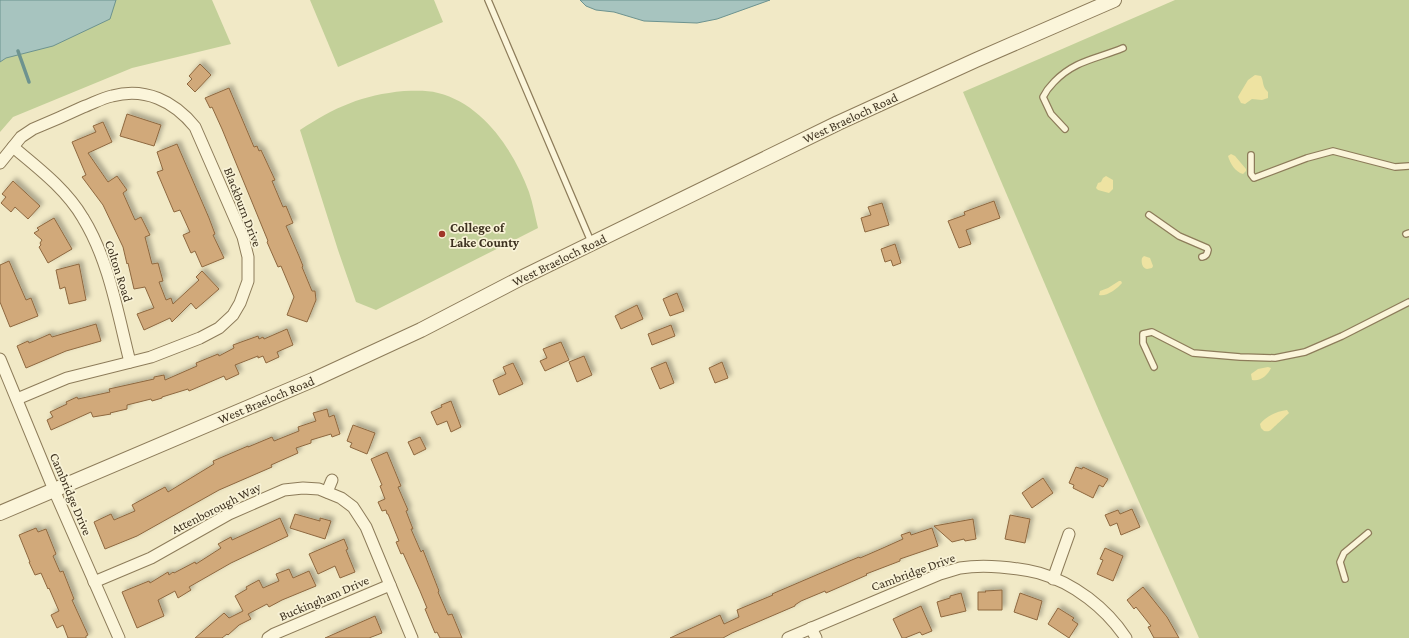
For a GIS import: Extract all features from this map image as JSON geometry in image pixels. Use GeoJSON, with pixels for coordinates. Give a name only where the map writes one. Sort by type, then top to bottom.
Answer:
{"type":"FeatureCollection","features":[{"type":"Feature","properties":{"kind":"street","name":"West Braeloch Road"},"geometry":{"type":"LineString","coordinates":[[0,513],[320,377],[421,330],[838,123],[1099,3],[1114,0]]}},
{"type":"Feature","properties":{"kind":"street","name":"Blackburn Drive"},"geometry":{"type":"LineString","coordinates":[[0,163],[21,137],[33,129],[112,96],[136,93],[153,96],[169,103],[184,114],[195,127],[242,237],[248,257],[248,281],[240,303],[233,315],[219,328],[200,338],[151,357],[67,378],[17,399]]}},
{"type":"Feature","properties":{"kind":"street","name":"Colton Road"},"geometry":{"type":"LineString","coordinates":[[13,147],[50,178],[83,217],[99,248],[115,301],[130,362]]}},
{"type":"Feature","properties":{"kind":"street","name":"Cambridge Drive"},"geometry":{"type":"LineString","coordinates":[[0,360],[54,490],[119,638]]}},
{"type":"Feature","properties":{"kind":"street"},"geometry":{"type":"LineString","coordinates":[[327,492],[332,480]]}},
{"type":"Feature","properties":{"kind":"street","name":"Attenborough Way"},"geometry":{"type":"LineString","coordinates":[[94,582],[151,558],[229,514],[284,490],[303,488],[319,489],[341,498],[353,507],[366,527],[412,638]]}},
{"type":"Feature","properties":{"kind":"street"},"geometry":{"type":"LineString","coordinates":[[1053,579],[1069,534]]}},
{"type":"Feature","properties":{"kind":"street","name":"Cambridge Drive"},"geometry":{"type":"LineString","coordinates":[[788,638],[813,633],[940,574],[961,568],[988,566],[1015,568],[1040,573],[1067,585],[1093,601],[1117,625],[1126,638]]}},
{"type":"Feature","properties":{"kind":"street","name":"Buckingham Drive"},"geometry":{"type":"LineString","coordinates":[[268,638],[274,634],[390,586]]}},
{"type":"Feature","properties":{"kind":"lane"},"geometry":{"type":"LineString","coordinates":[[488,0],[592,244]]}},
{"type":"Feature","properties":{"kind":"lane"},"geometry":{"type":"LineString","coordinates":[[1065,129],[1051,114],[1043,97],[1045,91],[1061,74],[1077,64],[1123,48]]}},
{"type":"Feature","properties":{"kind":"lane"},"geometry":{"type":"LineString","coordinates":[[1252,155],[1251,174],[1254,178],[1307,158],[1333,152],[1395,167],[1409,166]]}},
{"type":"Feature","properties":{"kind":"lane"},"geometry":{"type":"LineString","coordinates":[[1149,215],[1179,236],[1207,248],[1208,253],[1202,258]]}},
{"type":"Feature","properties":{"kind":"lane"},"geometry":{"type":"LineString","coordinates":[[1154,367],[1143,343],[1144,334],[1152,332],[1193,353],[1240,358],[1275,358],[1305,352],[1342,336],[1409,302]]}},
{"type":"Feature","properties":{"kind":"lane"},"geometry":{"type":"LineString","coordinates":[[1345,579],[1340,562],[1344,553],[1368,533]]}},
{"type":"Feature","properties":{"kind":"green space"},"geometry":{"type":"Polygon","coordinates":[[[0,0],[212,0],[231,44],[132,68],[13,117],[0,132],[0,0]]]}},
{"type":"Feature","properties":{"kind":"green space"},"geometry":{"type":"Polygon","coordinates":[[[310,0],[434,0],[443,22],[338,67],[310,0]]]}},
{"type":"Feature","properties":{"kind":"green space"},"geometry":{"type":"Polygon","coordinates":[[[1175,0],[1409,0],[1409,638],[1199,638],[1102,418],[963,92],[1175,0]]]}},
{"type":"Feature","properties":{"kind":"green space"},"geometry":{"type":"Polygon","coordinates":[[[404,91],[425,91],[438,93],[469,107],[483,118],[495,131],[523,176],[529,192],[538,228],[376,310],[356,302],[300,130],[349,103],[375,96],[404,91]]]}},
{"type":"Feature","properties":{"kind":"sand"},"geometry":{"type":"Polygon","coordinates":[[[1255,75],[1261,76],[1264,86],[1268,92],[1268,98],[1262,100],[1252,99],[1245,104],[1241,103],[1238,97],[1239,95],[1248,80],[1255,75]]]}},
{"type":"Feature","properties":{"kind":"sand"},"geometry":{"type":"Polygon","coordinates":[[[1231,154],[1235,156],[1246,169],[1243,174],[1235,169],[1232,164],[1228,156],[1231,154]]]}},
{"type":"Feature","properties":{"kind":"sand"},"geometry":{"type":"Polygon","coordinates":[[[1106,176],[1113,180],[1113,189],[1109,193],[1096,188],[1098,183],[1101,182],[1106,176]]]}},
{"type":"Feature","properties":{"kind":"sand"},"geometry":{"type":"Polygon","coordinates":[[[1144,256],[1150,258],[1153,266],[1152,268],[1147,269],[1143,266],[1142,258],[1144,256]]]}},
{"type":"Feature","properties":{"kind":"sand"},"geometry":{"type":"Polygon","coordinates":[[[1119,281],[1122,283],[1114,290],[1105,295],[1099,295],[1100,291],[1119,281]]]}},
{"type":"Feature","properties":{"kind":"sand"},"geometry":{"type":"Polygon","coordinates":[[[1268,367],[1271,368],[1268,373],[1258,380],[1252,380],[1251,374],[1258,369],[1268,367]]]}},
{"type":"Feature","properties":{"kind":"sand"},"geometry":{"type":"Polygon","coordinates":[[[1287,410],[1289,413],[1271,430],[1264,431],[1261,428],[1260,424],[1269,416],[1280,411],[1287,410]]]}},
{"type":"Feature","properties":{"kind":"water"},"geometry":{"type":"Polygon","coordinates":[[[0,0],[116,0],[110,19],[53,46],[6,58],[0,62],[0,0]]]}},
{"type":"Feature","properties":{"kind":"water"},"geometry":{"type":"Polygon","coordinates":[[[580,0],[770,0],[717,19],[697,23],[644,21],[614,12],[596,10],[586,6],[580,0]]]}},
{"type":"Feature","properties":{"kind":"building"},"geometry":{"type":"Polygon","coordinates":[[[200,64],[211,75],[195,92],[187,84],[192,79],[189,76],[200,64]]]}},
{"type":"Feature","properties":{"kind":"building"},"geometry":{"type":"Polygon","coordinates":[[[229,88],[254,147],[257,146],[259,151],[261,150],[275,180],[272,181],[283,207],[286,206],[293,223],[286,226],[312,291],[315,291],[316,300],[307,322],[287,315],[294,297],[281,266],[278,267],[267,242],[268,241],[222,129],[212,107],[210,108],[205,98],[229,88]]]}},
{"type":"Feature","properties":{"kind":"building"},"geometry":{"type":"Polygon","coordinates":[[[127,114],[161,125],[154,146],[120,136],[127,114]]]}},
{"type":"Feature","properties":{"kind":"building"},"geometry":{"type":"Polygon","coordinates":[[[103,122],[112,142],[88,153],[108,182],[117,176],[127,190],[123,193],[135,220],[141,217],[150,235],[145,237],[152,264],[158,263],[163,281],[159,282],[166,300],[171,298],[173,304],[199,280],[196,277],[202,271],[219,289],[196,309],[191,303],[172,322],[170,318],[144,330],[137,314],[154,308],[145,287],[134,289],[123,247],[103,205],[82,177],[86,175],[72,142],[96,132],[93,126],[103,122]]]}},
{"type":"Feature","properties":{"kind":"building"},"geometry":{"type":"Polygon","coordinates":[[[177,144],[209,218],[215,234],[213,235],[224,258],[202,267],[195,251],[191,253],[183,235],[190,232],[180,210],[174,212],[157,172],[163,170],[157,152],[177,144]]]}},
{"type":"Feature","properties":{"kind":"building"},"geometry":{"type":"Polygon","coordinates":[[[13,181],[40,206],[28,219],[15,207],[11,212],[1,203],[6,197],[2,194],[13,181]]]}},
{"type":"Feature","properties":{"kind":"building"},"geometry":{"type":"Polygon","coordinates":[[[994,201],[1000,218],[966,230],[971,244],[959,248],[948,221],[965,215],[964,212],[994,201]]]}},
{"type":"Feature","properties":{"kind":"building"},"geometry":{"type":"Polygon","coordinates":[[[882,203],[889,225],[865,232],[861,218],[871,215],[868,207],[882,203]]]}},
{"type":"Feature","properties":{"kind":"building"},"geometry":{"type":"Polygon","coordinates":[[[54,218],[72,249],[48,263],[39,247],[42,240],[34,233],[39,230],[37,228],[54,218]]]}},
{"type":"Feature","properties":{"kind":"building"},"geometry":{"type":"Polygon","coordinates":[[[895,244],[901,263],[893,266],[891,260],[885,262],[881,249],[895,244]]]}},
{"type":"Feature","properties":{"kind":"building"},"geometry":{"type":"Polygon","coordinates":[[[9,261],[26,300],[31,298],[38,316],[10,327],[0,302],[0,265],[9,261]]]}},
{"type":"Feature","properties":{"kind":"building"},"geometry":{"type":"Polygon","coordinates":[[[79,264],[86,300],[69,304],[65,287],[60,289],[56,270],[79,264]]]}},
{"type":"Feature","properties":{"kind":"building"},"geometry":{"type":"Polygon","coordinates":[[[677,293],[684,311],[670,316],[663,299],[677,293]]]}},
{"type":"Feature","properties":{"kind":"building"},"geometry":{"type":"Polygon","coordinates":[[[637,305],[643,319],[621,329],[615,316],[637,305]]]}},
{"type":"Feature","properties":{"kind":"building"},"geometry":{"type":"Polygon","coordinates":[[[96,324],[101,341],[66,351],[26,368],[17,346],[28,341],[29,343],[50,334],[52,337],[96,324]]]}},
{"type":"Feature","properties":{"kind":"building"},"geometry":{"type":"Polygon","coordinates":[[[671,325],[675,336],[652,345],[648,334],[671,325]]]}},
{"type":"Feature","properties":{"kind":"building"},"geometry":{"type":"Polygon","coordinates":[[[287,329],[293,345],[277,352],[279,357],[266,363],[263,356],[258,358],[258,356],[235,365],[239,374],[226,380],[224,376],[189,391],[188,389],[152,401],[151,399],[127,405],[127,409],[110,413],[111,414],[93,417],[91,412],[51,430],[47,420],[53,417],[50,412],[67,404],[66,402],[77,397],[78,399],[110,392],[109,389],[154,379],[154,377],[164,375],[165,380],[197,366],[196,363],[218,354],[219,356],[234,348],[233,345],[258,336],[259,339],[263,337],[264,339],[287,329]]]}},
{"type":"Feature","properties":{"kind":"building"},"geometry":{"type":"Polygon","coordinates":[[[561,342],[569,360],[545,371],[540,361],[547,358],[543,349],[561,342]]]}},
{"type":"Feature","properties":{"kind":"building"},"geometry":{"type":"Polygon","coordinates":[[[584,356],[592,375],[577,382],[569,362],[584,356]]]}},
{"type":"Feature","properties":{"kind":"building"},"geometry":{"type":"Polygon","coordinates":[[[666,362],[674,383],[660,389],[651,368],[666,362]]]}},
{"type":"Feature","properties":{"kind":"building"},"geometry":{"type":"Polygon","coordinates":[[[722,362],[728,378],[715,383],[709,368],[722,362]]]}},
{"type":"Feature","properties":{"kind":"building"},"geometry":{"type":"Polygon","coordinates":[[[513,363],[523,384],[499,395],[493,380],[506,374],[503,367],[513,363]]]}},
{"type":"Feature","properties":{"kind":"building"},"geometry":{"type":"Polygon","coordinates":[[[451,401],[461,427],[451,432],[447,421],[437,425],[431,412],[442,407],[441,405],[451,401]]]}},
{"type":"Feature","properties":{"kind":"building"},"geometry":{"type":"Polygon","coordinates":[[[327,409],[329,417],[334,415],[340,434],[332,437],[331,434],[311,440],[311,443],[296,448],[298,453],[271,465],[272,467],[219,490],[137,536],[105,549],[94,522],[111,514],[114,520],[135,511],[132,505],[165,487],[168,492],[214,464],[213,461],[272,437],[274,441],[299,431],[298,427],[316,421],[313,413],[327,409]]]}},
{"type":"Feature","properties":{"kind":"building"},"geometry":{"type":"Polygon","coordinates":[[[353,425],[375,433],[367,454],[350,447],[352,443],[347,441],[353,425]]]}},
{"type":"Feature","properties":{"kind":"building"},"geometry":{"type":"Polygon","coordinates":[[[420,437],[426,449],[414,455],[408,442],[420,437]]]}},
{"type":"Feature","properties":{"kind":"building"},"geometry":{"type":"Polygon","coordinates":[[[387,452],[401,486],[398,487],[408,510],[406,511],[413,529],[411,529],[421,552],[423,550],[448,615],[452,614],[462,638],[440,638],[437,632],[435,633],[425,609],[427,608],[420,591],[403,553],[401,554],[396,542],[399,541],[388,514],[386,510],[382,511],[378,502],[385,499],[380,486],[382,485],[371,459],[387,452]]]}},
{"type":"Feature","properties":{"kind":"building"},"geometry":{"type":"Polygon","coordinates":[[[1076,467],[1082,469],[1083,467],[1108,479],[1103,487],[1099,485],[1093,498],[1073,488],[1074,485],[1069,483],[1076,467]]]}},
{"type":"Feature","properties":{"kind":"building"},"geometry":{"type":"Polygon","coordinates":[[[1043,478],[1053,493],[1032,508],[1022,493],[1043,478]]]}},
{"type":"Feature","properties":{"kind":"building"},"geometry":{"type":"Polygon","coordinates":[[[1132,509],[1140,527],[1121,535],[1117,523],[1110,526],[1105,515],[1118,510],[1120,514],[1132,509]]]}},
{"type":"Feature","properties":{"kind":"building"},"geometry":{"type":"Polygon","coordinates":[[[295,514],[320,521],[320,518],[331,521],[325,539],[290,528],[295,514]]]}},
{"type":"Feature","properties":{"kind":"building"},"geometry":{"type":"Polygon","coordinates":[[[1010,515],[1030,519],[1025,543],[1005,539],[1010,515]]]}},
{"type":"Feature","properties":{"kind":"building"},"geometry":{"type":"Polygon","coordinates":[[[280,518],[288,536],[231,563],[189,587],[191,590],[178,598],[175,591],[158,600],[164,616],[137,628],[122,592],[149,581],[150,583],[168,572],[169,575],[195,562],[196,564],[221,548],[218,544],[231,537],[232,540],[280,518]]]}},
{"type":"Feature","properties":{"kind":"building"},"geometry":{"type":"Polygon","coordinates":[[[973,519],[976,539],[965,541],[964,539],[952,542],[934,526],[973,519]]]}},
{"type":"Feature","properties":{"kind":"building"},"geometry":{"type":"Polygon","coordinates":[[[36,528],[38,532],[46,529],[56,554],[53,556],[60,572],[63,571],[74,599],[72,600],[88,635],[86,638],[68,638],[63,625],[57,628],[51,615],[59,611],[41,573],[35,575],[19,535],[36,528]]]}},
{"type":"Feature","properties":{"kind":"building"},"geometry":{"type":"Polygon","coordinates":[[[932,528],[938,546],[900,559],[900,561],[866,574],[867,575],[826,593],[825,591],[801,601],[795,606],[723,638],[670,638],[720,615],[724,624],[739,617],[737,610],[903,539],[901,535],[910,532],[911,535],[932,528]]]}},
{"type":"Feature","properties":{"kind":"building"},"geometry":{"type":"Polygon","coordinates":[[[344,539],[348,549],[346,550],[355,572],[340,578],[335,566],[318,574],[309,554],[344,539]]]}},
{"type":"Feature","properties":{"kind":"building"},"geometry":{"type":"Polygon","coordinates":[[[1105,548],[1123,556],[1113,581],[1097,574],[1103,560],[1100,559],[1105,548]]]}},
{"type":"Feature","properties":{"kind":"building"},"geometry":{"type":"Polygon","coordinates":[[[289,569],[293,578],[309,571],[316,586],[269,607],[267,604],[248,614],[251,619],[239,625],[228,635],[227,634],[222,638],[195,638],[224,613],[229,618],[243,611],[235,596],[247,589],[246,587],[259,580],[263,588],[279,581],[276,574],[289,569]]]}},
{"type":"Feature","properties":{"kind":"building"},"geometry":{"type":"Polygon","coordinates":[[[1143,587],[1167,617],[1179,638],[1154,638],[1148,627],[1151,626],[1136,607],[1134,609],[1127,600],[1143,587]]]}},
{"type":"Feature","properties":{"kind":"building"},"geometry":{"type":"Polygon","coordinates":[[[1002,590],[1002,610],[978,610],[978,592],[1002,590]]]}},
{"type":"Feature","properties":{"kind":"building"},"geometry":{"type":"Polygon","coordinates":[[[961,593],[966,611],[941,617],[937,602],[961,593]]]}},
{"type":"Feature","properties":{"kind":"building"},"geometry":{"type":"Polygon","coordinates":[[[1020,593],[1042,601],[1037,620],[1014,612],[1020,593]]]}},
{"type":"Feature","properties":{"kind":"building"},"geometry":{"type":"Polygon","coordinates":[[[921,606],[932,631],[922,635],[920,632],[902,638],[893,619],[921,606]]]}},
{"type":"Feature","properties":{"kind":"building"},"geometry":{"type":"Polygon","coordinates":[[[1058,608],[1074,618],[1072,620],[1078,624],[1069,638],[1048,624],[1058,608]]]}},
{"type":"Feature","properties":{"kind":"building"},"geometry":{"type":"Polygon","coordinates":[[[375,616],[382,633],[369,638],[325,638],[375,616]]]}},
{"type":"Feature","properties":{"kind":"waterway"},"geometry":{"type":"LineString","coordinates":[[18,51],[29,82]]}},
{"type":"Feature","properties":{"kind":"place","name":"College of Lake County"},"geometry":{"type":"Point","coordinates":[442,234]}}]}
